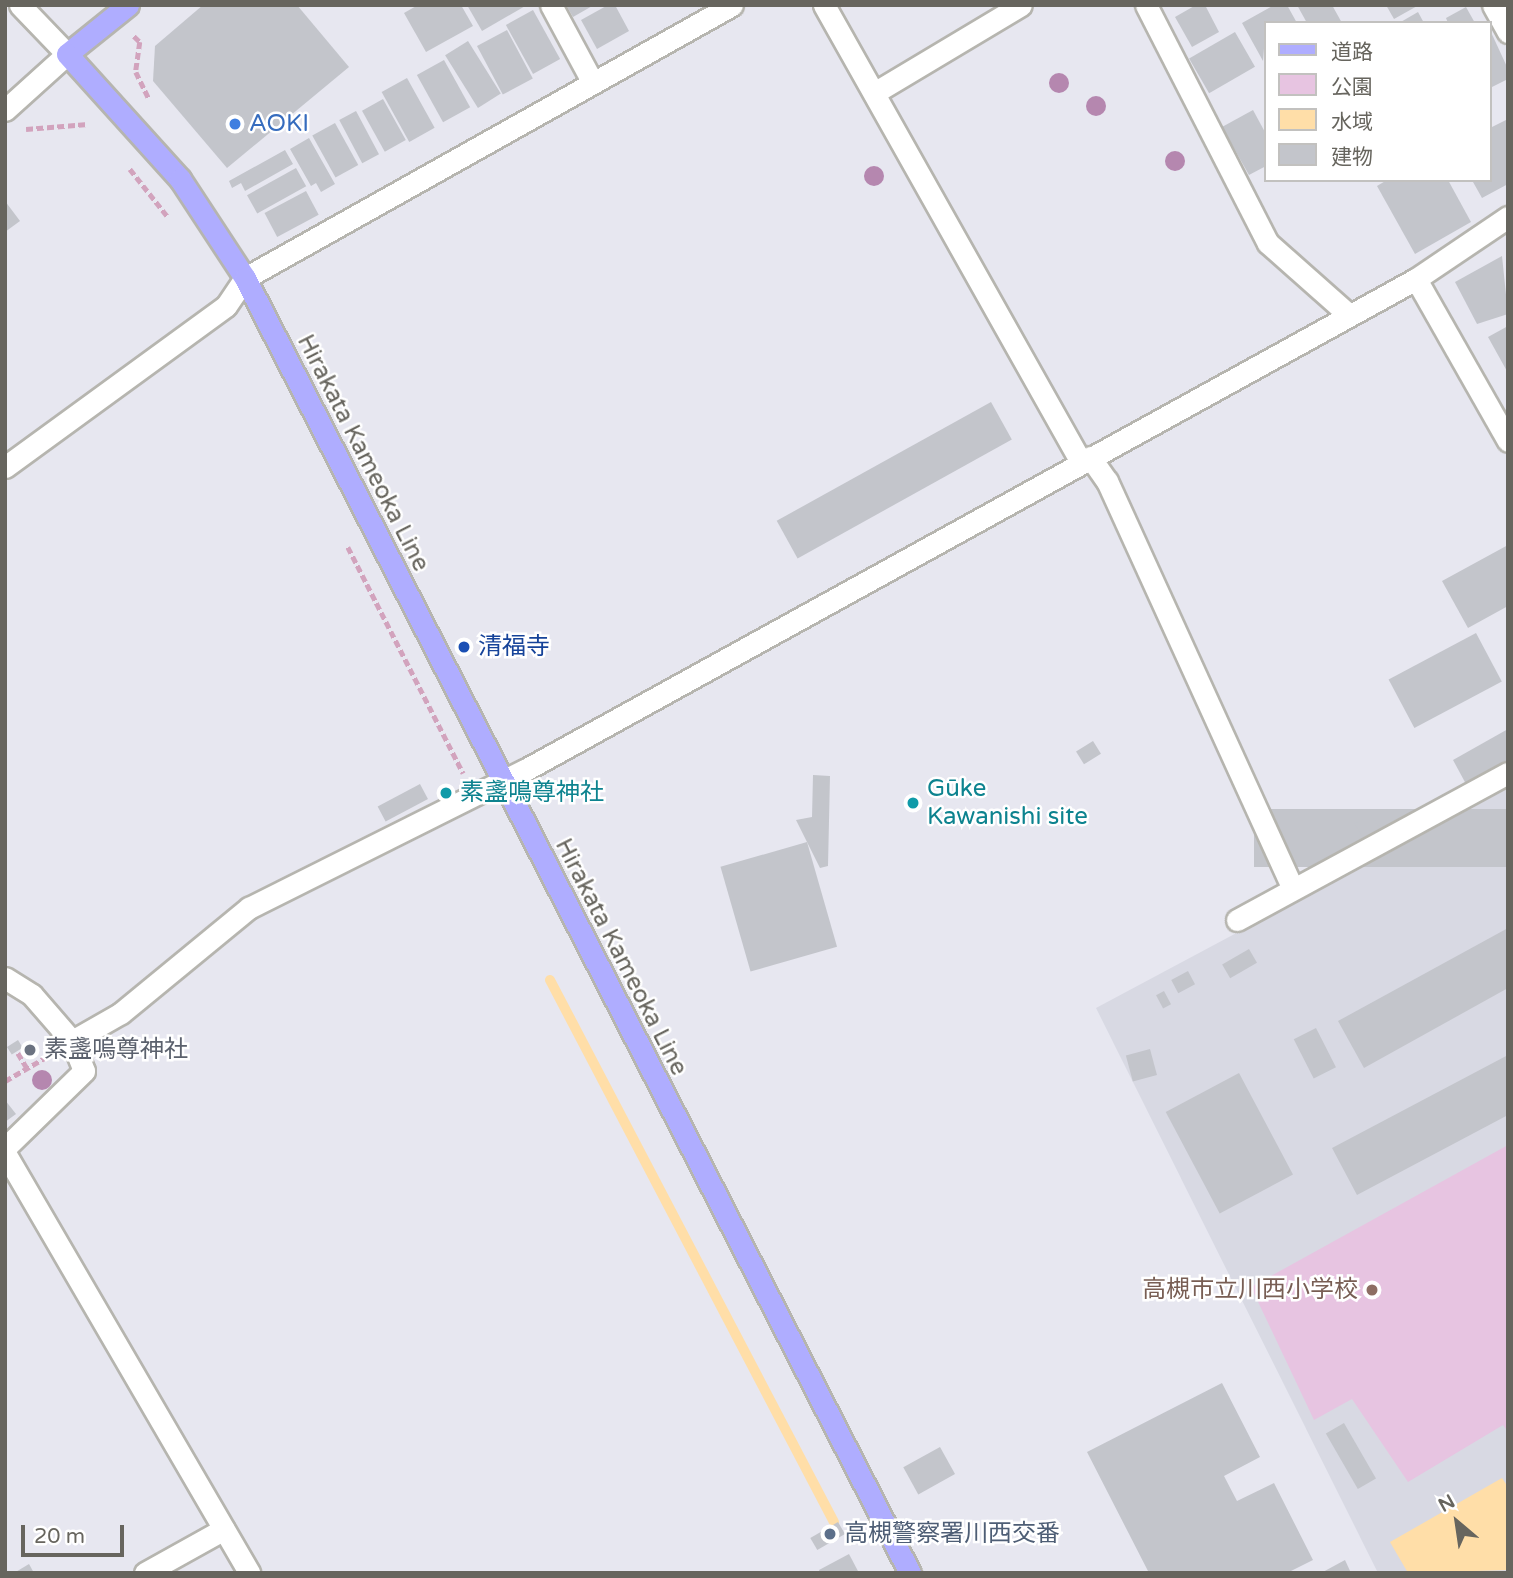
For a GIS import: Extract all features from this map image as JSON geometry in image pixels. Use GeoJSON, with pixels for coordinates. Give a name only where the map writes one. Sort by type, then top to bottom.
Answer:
{"type":"FeatureCollection","features":[{"type":"Feature","properties":{"kind":"main road"},"geometry":{"type":"LineString","coordinates":[[67,54],[128,5]]}},
{"type":"Feature","properties":{"kind":"main road","name":"Hirakata Kameoka Line"},"geometry":{"type":"LineString","coordinates":[[67,54],[180,179],[245,278],[500,782],[910,1573]]}},
{"type":"Feature","properties":{"kind":"street"},"geometry":{"type":"LineString","coordinates":[[5,110],[67,54],[20,5]]}},
{"type":"Feature","properties":{"kind":"street"},"geometry":{"type":"LineString","coordinates":[[551,5],[592,81]]}},
{"type":"Feature","properties":{"kind":"street"},"geometry":{"type":"LineString","coordinates":[[5,467],[226,306],[245,278],[592,81],[732,5]]}},
{"type":"Feature","properties":{"kind":"street"},"geometry":{"type":"LineString","coordinates":[[824,5],[1086,460],[1107,481],[1293,889]]}},
{"type":"Feature","properties":{"kind":"street"},"geometry":{"type":"LineString","coordinates":[[874,93],[1021,5]]}},
{"type":"Feature","properties":{"kind":"street"},"geometry":{"type":"LineString","coordinates":[[1146,5],[1268,243],[1349,315]]}},
{"type":"Feature","properties":{"kind":"street"},"geometry":{"type":"LineString","coordinates":[[1493,5],[1508,33]]}},
{"type":"Feature","properties":{"kind":"street"},"geometry":{"type":"LineString","coordinates":[[72,1041],[121,1013],[249,908],[500,782],[1416,279],[1508,217]]}},
{"type":"Feature","properties":{"kind":"street"},"geometry":{"type":"LineString","coordinates":[[1416,279],[1508,441]]}},
{"type":"Feature","properties":{"kind":"street"},"geometry":{"type":"LineString","coordinates":[[1237,920],[1508,773]]}},
{"type":"Feature","properties":{"kind":"street"},"geometry":{"type":"LineString","coordinates":[[5,978],[32,995],[72,1041],[84,1063],[82,1079],[5,1147]]}},
{"type":"Feature","properties":{"kind":"street"},"geometry":{"type":"LineString","coordinates":[[5,1153],[249,1573]]}},
{"type":"Feature","properties":{"kind":"street"},"geometry":{"type":"LineString","coordinates":[[145,1573],[224,1529]]}},
{"type":"Feature","properties":{"kind":"path"},"geometry":{"type":"LineString","coordinates":[[140,42],[136,72],[151,104]]}},
{"type":"Feature","properties":{"kind":"path"},"geometry":{"type":"LineString","coordinates":[[23,130],[85,121],[91,127]]}},
{"type":"Feature","properties":{"kind":"path"},"geometry":{"type":"LineString","coordinates":[[124,163],[173,222]]}},
{"type":"Feature","properties":{"kind":"path"},"geometry":{"type":"LineString","coordinates":[[344,540],[463,773]]}},
{"type":"Feature","properties":{"kind":"path"},"geometry":{"type":"LineString","coordinates":[[5,1081],[72,1041]]}},
{"type":"Feature","properties":{"kind":"path"},"geometry":{"type":"LineString","coordinates":[[18,1053],[27,1068]]}},
{"type":"Feature","properties":{"kind":"shaded area","name":"高槻市立川西小学校"},"geometry":{"type":"Polygon","coordinates":[[[1508,788],[1508,1573],[1378,1573],[1096,1008],[1508,788]]]}},
{"type":"Feature","properties":{"kind":"green space"},"geometry":{"type":"Polygon","coordinates":[[[1508,1145],[1508,1432],[1503,1425],[1408,1482],[1352,1399],[1314,1420],[1251,1287],[1508,1145]]]}},
{"type":"Feature","properties":{"kind":"water"},"geometry":{"type":"Polygon","coordinates":[[[1502,1478],[1508,1487],[1508,1570],[1408,1573],[1390,1542],[1502,1478]]]}},
{"type":"Feature","properties":{"kind":"building","name":"AOKI"},"geometry":{"type":"Polygon","coordinates":[[[203,5],[297,5],[349,67],[227,168],[153,81],[155,46],[203,5]]]}},
{"type":"Feature","properties":{"kind":"building"},"geometry":{"type":"Polygon","coordinates":[[[418,5],[461,5],[473,26],[426,52],[404,13],[418,5]]]}},
{"type":"Feature","properties":{"kind":"building"},"geometry":{"type":"Polygon","coordinates":[[[467,5],[527,5],[482,31],[467,5]]]}},
{"type":"Feature","properties":{"kind":"building"},"geometry":{"type":"Polygon","coordinates":[[[566,5],[594,5],[573,17],[566,5]]]}},
{"type":"Feature","properties":{"kind":"building"},"geometry":{"type":"Polygon","coordinates":[[[608,5],[615,5],[629,31],[597,49],[581,20],[608,5]]]}},
{"type":"Feature","properties":{"kind":"building"},"geometry":{"type":"Polygon","coordinates":[[[1196,5],[1205,5],[1219,32],[1192,47],[1175,17],[1196,5]]]}},
{"type":"Feature","properties":{"kind":"building"},"geometry":{"type":"Polygon","coordinates":[[[1274,5],[1287,5],[1296,21],[1264,21],[1263,61],[1242,23],[1274,5]]]}},
{"type":"Feature","properties":{"kind":"building"},"geometry":{"type":"Polygon","coordinates":[[[1297,5],[1332,5],[1341,21],[1306,21],[1297,5]]]}},
{"type":"Feature","properties":{"kind":"building"},"geometry":{"type":"Polygon","coordinates":[[[1386,5],[1419,5],[1394,19],[1386,5]]]}},
{"type":"Feature","properties":{"kind":"building"},"geometry":{"type":"Polygon","coordinates":[[[1466,7],[1474,21],[1447,21],[1446,18],[1466,7]]]}},
{"type":"Feature","properties":{"kind":"building"},"geometry":{"type":"Polygon","coordinates":[[[533,10],[560,59],[533,74],[506,25],[533,10]]]}},
{"type":"Feature","properties":{"kind":"building"},"geometry":{"type":"Polygon","coordinates":[[[1418,12],[1423,21],[1402,21],[1418,12]]]}},
{"type":"Feature","properties":{"kind":"building"},"geometry":{"type":"Polygon","coordinates":[[[507,30],[533,79],[503,95],[477,46],[507,30]]]}},
{"type":"Feature","properties":{"kind":"building"},"geometry":{"type":"Polygon","coordinates":[[[1235,32],[1255,67],[1209,93],[1189,58],[1235,32]]]}},
{"type":"Feature","properties":{"kind":"building"},"geometry":{"type":"Polygon","coordinates":[[[1492,34],[1508,69],[1508,79],[1492,87],[1492,34]]]}},
{"type":"Feature","properties":{"kind":"building"},"geometry":{"type":"Polygon","coordinates":[[[468,41],[501,94],[478,108],[445,55],[468,41]]]}},
{"type":"Feature","properties":{"kind":"building"},"geometry":{"type":"Polygon","coordinates":[[[444,60],[470,107],[443,122],[417,75],[444,60]]]}},
{"type":"Feature","properties":{"kind":"building"},"geometry":{"type":"Polygon","coordinates":[[[407,78],[435,128],[409,142],[382,92],[407,78]]]}},
{"type":"Feature","properties":{"kind":"building"},"geometry":{"type":"Polygon","coordinates":[[[383,99],[406,140],[385,152],[362,111],[383,99]]]}},
{"type":"Feature","properties":{"kind":"building"},"geometry":{"type":"Polygon","coordinates":[[[1253,110],[1264,130],[1264,167],[1249,175],[1222,127],[1253,110]]]}},
{"type":"Feature","properties":{"kind":"building"},"geometry":{"type":"Polygon","coordinates":[[[356,111],[379,154],[362,163],[339,120],[356,111]]]}},
{"type":"Feature","properties":{"kind":"building"},"geometry":{"type":"Polygon","coordinates":[[[1508,119],[1508,184],[1482,198],[1473,182],[1492,182],[1492,127],[1508,119]]]}},
{"type":"Feature","properties":{"kind":"building"},"geometry":{"type":"Polygon","coordinates":[[[335,123],[358,165],[336,178],[312,136],[335,123]]]}},
{"type":"Feature","properties":{"kind":"building"},"geometry":{"type":"Polygon","coordinates":[[[309,138],[335,184],[321,192],[316,183],[311,186],[290,149],[309,138]]]}},
{"type":"Feature","properties":{"kind":"building"},"geometry":{"type":"Polygon","coordinates":[[[285,150],[293,164],[245,191],[241,183],[232,188],[229,181],[285,150]]]}},
{"type":"Feature","properties":{"kind":"building"},"geometry":{"type":"Polygon","coordinates":[[[296,168],[306,186],[257,214],[247,195],[296,168]]]}},
{"type":"Feature","properties":{"kind":"building"},"geometry":{"type":"Polygon","coordinates":[[[1384,182],[1449,182],[1471,222],[1415,254],[1377,186],[1384,182]]]}},
{"type":"Feature","properties":{"kind":"building"},"geometry":{"type":"Polygon","coordinates":[[[306,191],[319,215],[277,237],[265,213],[306,191]]]}},
{"type":"Feature","properties":{"kind":"building"},"geometry":{"type":"Polygon","coordinates":[[[5,201],[20,221],[5,232],[5,201]]]}},
{"type":"Feature","properties":{"kind":"building"},"geometry":{"type":"Polygon","coordinates":[[[1502,256],[1508,314],[1477,324],[1455,282],[1502,256]]]}},
{"type":"Feature","properties":{"kind":"building"},"geometry":{"type":"Polygon","coordinates":[[[1508,326],[1508,373],[1488,337],[1508,326]]]}},
{"type":"Feature","properties":{"kind":"building"},"geometry":{"type":"Polygon","coordinates":[[[991,402],[1012,440],[798,558],[777,521],[991,402]]]}},
{"type":"Feature","properties":{"kind":"building"},"geometry":{"type":"Polygon","coordinates":[[[1508,545],[1508,606],[1468,628],[1442,581],[1508,545]]]}},
{"type":"Feature","properties":{"kind":"building"},"geometry":{"type":"Polygon","coordinates":[[[1476,633],[1502,682],[1414,728],[1389,679],[1476,633]]]}},
{"type":"Feature","properties":{"kind":"building"},"geometry":{"type":"Polygon","coordinates":[[[1508,729],[1508,760],[1466,784],[1453,760],[1508,729]]]}},
{"type":"Feature","properties":{"kind":"building"},"geometry":{"type":"Polygon","coordinates":[[[1093,741],[1101,754],[1084,764],[1076,752],[1093,741]]]}},
{"type":"Feature","properties":{"kind":"building"},"geometry":{"type":"Polygon","coordinates":[[[813,775],[830,776],[828,866],[820,868],[796,820],[812,817],[813,775]]]}},
{"type":"Feature","properties":{"kind":"building"},"geometry":{"type":"Polygon","coordinates":[[[420,784],[428,799],[386,822],[378,807],[420,784]]]}},
{"type":"Feature","properties":{"kind":"building"},"geometry":{"type":"Polygon","coordinates":[[[1254,809],[1508,809],[1508,867],[1254,867],[1254,809]]]}},
{"type":"Feature","properties":{"kind":"building"},"geometry":{"type":"Polygon","coordinates":[[[1371,814],[1380,829],[1363,838],[1355,824],[1371,814]]]}},
{"type":"Feature","properties":{"kind":"building"},"geometry":{"type":"Polygon","coordinates":[[[807,842],[837,947],[751,972],[720,867],[807,842]]]}},
{"type":"Feature","properties":{"kind":"building"},"geometry":{"type":"Polygon","coordinates":[[[1508,928],[1508,988],[1364,1068],[1338,1021],[1508,928]]]}},
{"type":"Feature","properties":{"kind":"building"},"geometry":{"type":"Polygon","coordinates":[[[1249,949],[1257,963],[1230,978],[1222,965],[1249,949]]]}},
{"type":"Feature","properties":{"kind":"building"},"geometry":{"type":"Polygon","coordinates":[[[1188,971],[1195,984],[1178,993],[1171,980],[1188,971]]]}},
{"type":"Feature","properties":{"kind":"building"},"geometry":{"type":"Polygon","coordinates":[[[1164,991],[1171,1004],[1163,1008],[1156,995],[1164,991]]]}},
{"type":"Feature","properties":{"kind":"building"},"geometry":{"type":"Polygon","coordinates":[[[1316,1028],[1336,1067],[1314,1079],[1294,1039],[1316,1028]]]}},
{"type":"Feature","properties":{"kind":"building"},"geometry":{"type":"Polygon","coordinates":[[[18,1040],[23,1048],[12,1055],[7,1047],[18,1040]]]}},
{"type":"Feature","properties":{"kind":"building"},"geometry":{"type":"Polygon","coordinates":[[[1150,1049],[1157,1075],[1133,1082],[1126,1055],[1150,1049]]]}},
{"type":"Feature","properties":{"kind":"building"},"geometry":{"type":"Polygon","coordinates":[[[1508,1055],[1508,1115],[1357,1195],[1332,1148],[1508,1055]]]}},
{"type":"Feature","properties":{"kind":"building"},"geometry":{"type":"Polygon","coordinates":[[[1239,1073],[1293,1175],[1220,1214],[1166,1112],[1239,1073]]]}},
{"type":"Feature","properties":{"kind":"building"},"geometry":{"type":"Polygon","coordinates":[[[5,1100],[16,1114],[5,1122],[5,1100]]]}},
{"type":"Feature","properties":{"kind":"building"},"geometry":{"type":"Polygon","coordinates":[[[1222,1383],[1260,1457],[1224,1476],[1237,1501],[1274,1483],[1313,1560],[1287,1573],[1149,1573],[1087,1452],[1222,1383]]]}},
{"type":"Feature","properties":{"kind":"building"},"geometry":{"type":"Polygon","coordinates":[[[1344,1423],[1376,1478],[1358,1489],[1326,1434],[1344,1423]]]}},
{"type":"Feature","properties":{"kind":"building"},"geometry":{"type":"Polygon","coordinates":[[[940,1447],[955,1474],[918,1494],[903,1467],[940,1447]]]}},
{"type":"Feature","properties":{"kind":"building"},"geometry":{"type":"Polygon","coordinates":[[[838,1522],[845,1534],[817,1550],[810,1538],[838,1522]]]}},
{"type":"Feature","properties":{"kind":"building"},"geometry":{"type":"Polygon","coordinates":[[[849,1554],[859,1573],[820,1573],[819,1570],[849,1554]]]}},
{"type":"Feature","properties":{"kind":"building"},"geometry":{"type":"Polygon","coordinates":[[[1345,1560],[1351,1573],[1321,1573],[1345,1560]]]}},
{"type":"Feature","properties":{"kind":"building"},"geometry":{"type":"Polygon","coordinates":[[[29,1564],[34,1573],[14,1573],[29,1564]]]}},
{"type":"Feature","properties":{"kind":"waterway"},"geometry":{"type":"LineString","coordinates":[[550,980],[834,1522]]}},
{"type":"Feature","properties":{"kind":"place","name":"AOKI"},"geometry":{"type":"Point","coordinates":[235,124]}},
{"type":"Feature","properties":{"kind":"place","name":"清福寺"},"geometry":{"type":"Point","coordinates":[464,647]}},
{"type":"Feature","properties":{"kind":"place","name":"素盞鳴尊神社"},"geometry":{"type":"Point","coordinates":[446,793]}},
{"type":"Feature","properties":{"kind":"place","name":"Gūke Kawanishi site"},"geometry":{"type":"Point","coordinates":[913,803]}},
{"type":"Feature","properties":{"kind":"place","name":"素盞嗚尊神社"},"geometry":{"type":"Point","coordinates":[30,1050]}},
{"type":"Feature","properties":{"kind":"place","name":"高槻市立川西小学校"},"geometry":{"type":"Point","coordinates":[1372,1290]}},
{"type":"Feature","properties":{"kind":"place","name":"高槻警察署川西交番"},"geometry":{"type":"Point","coordinates":[830,1534]}}]}
